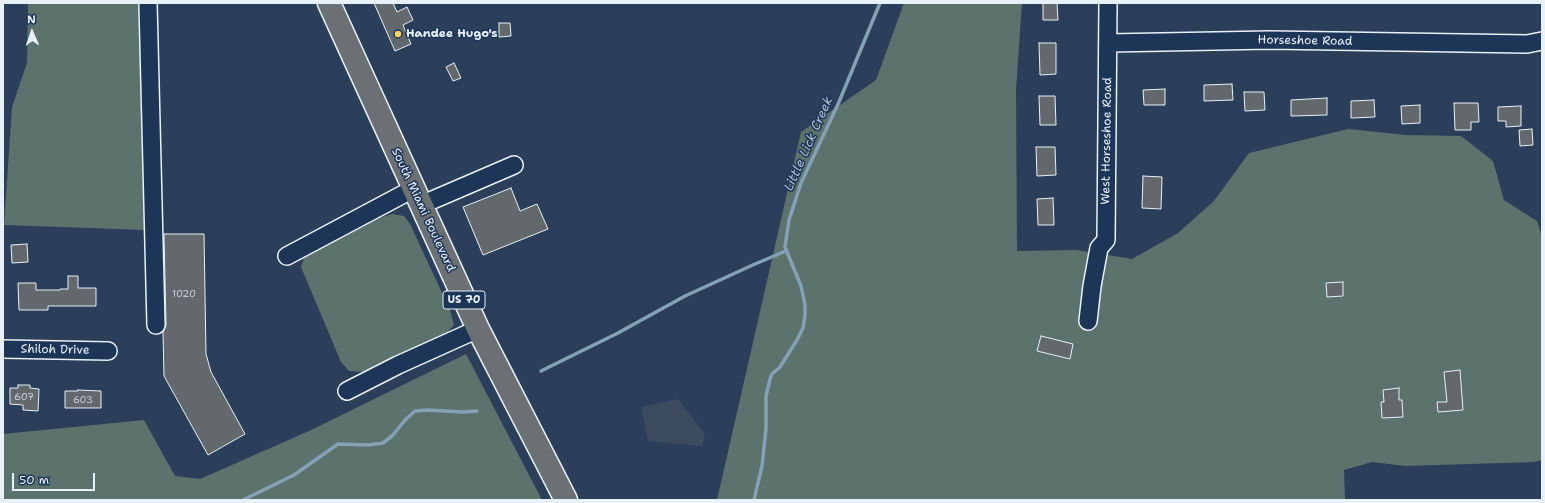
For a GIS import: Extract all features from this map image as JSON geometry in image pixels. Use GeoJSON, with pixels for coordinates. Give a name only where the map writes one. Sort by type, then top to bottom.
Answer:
{"type":"FeatureCollection","features":[{"type":"Feature","properties":{"kind":"highway","name":"South Miami Boulevard"},"geometry":{"type":"LineString","coordinates":[[329,3],[478,329],[566,500]]}},
{"type":"Feature","properties":{"kind":"street"},"geometry":{"type":"LineString","coordinates":[[148,3],[156,325]]}},
{"type":"Feature","properties":{"kind":"street"},"geometry":{"type":"LineString","coordinates":[[1108,3],[1108,43]]}},
{"type":"Feature","properties":{"kind":"street","name":"Horseshoe Road"},"geometry":{"type":"LineString","coordinates":[[1108,43],[1270,40],[1527,44],[1542,42]]}},
{"type":"Feature","properties":{"kind":"street","name":"West Horseshoe Road"},"geometry":{"type":"LineString","coordinates":[[1088,320],[1099,248],[1106,240],[1108,43]]}},
{"type":"Feature","properties":{"kind":"street"},"geometry":{"type":"LineString","coordinates":[[287,256],[417,197],[514,165]]}},
{"type":"Feature","properties":{"kind":"street"},"geometry":{"type":"LineString","coordinates":[[347,391],[398,365],[478,329]]}},
{"type":"Feature","properties":{"kind":"street","name":"Shiloh Drive"},"geometry":{"type":"LineString","coordinates":[[3,349],[108,350]]}},
{"type":"Feature","properties":{"kind":"shaded area"},"geometry":{"type":"Polygon","coordinates":[[[678,399],[705,434],[702,446],[648,441],[641,407],[678,399]]]}},
{"type":"Feature","properties":{"kind":"green space"},"geometry":{"type":"Polygon","coordinates":[[[28,3],[138,3],[143,54],[146,230],[4,225],[12,107],[27,63],[28,3]]]}},
{"type":"Feature","properties":{"kind":"green space"},"geometry":{"type":"Polygon","coordinates":[[[904,3],[1022,3],[1016,90],[1017,251],[1076,250],[1132,259],[1178,233],[1214,201],[1249,153],[1348,129],[1406,135],[1461,136],[1493,161],[1504,200],[1537,221],[1542,237],[1542,460],[1534,462],[1405,466],[1372,462],[1344,470],[1345,500],[717,500],[801,132],[876,80],[904,3]]]}},
{"type":"Feature","properties":{"kind":"green space"},"geometry":{"type":"Polygon","coordinates":[[[392,214],[404,216],[410,224],[450,310],[454,325],[446,334],[363,372],[349,371],[341,362],[301,267],[304,258],[380,218],[392,214]]]}},
{"type":"Feature","properties":{"kind":"green space"},"geometry":{"type":"Polygon","coordinates":[[[466,354],[542,500],[3,500],[3,434],[144,420],[175,476],[200,479],[309,431],[466,354]]]}},
{"type":"Feature","properties":{"kind":"building","name":"Handee Hugo's"},"geometry":{"type":"Polygon","coordinates":[[[374,3],[393,3],[397,12],[407,7],[413,20],[403,25],[411,44],[395,51],[374,3]]]}},
{"type":"Feature","properties":{"kind":"building"},"geometry":{"type":"Polygon","coordinates":[[[1043,3],[1057,3],[1058,20],[1043,20],[1043,3]]]}},
{"type":"Feature","properties":{"kind":"building"},"geometry":{"type":"Polygon","coordinates":[[[499,23],[510,23],[511,36],[499,37],[499,23]]]}},
{"type":"Feature","properties":{"kind":"building"},"geometry":{"type":"Polygon","coordinates":[[[1039,43],[1056,43],[1056,74],[1040,75],[1039,43]]]}},
{"type":"Feature","properties":{"kind":"building"},"geometry":{"type":"Polygon","coordinates":[[[454,63],[461,78],[453,81],[446,67],[454,63]]]}},
{"type":"Feature","properties":{"kind":"building"},"geometry":{"type":"Polygon","coordinates":[[[1232,84],[1233,100],[1204,101],[1204,85],[1232,84]]]}},
{"type":"Feature","properties":{"kind":"building"},"geometry":{"type":"Polygon","coordinates":[[[1165,89],[1165,105],[1144,105],[1143,90],[1165,89]]]}},
{"type":"Feature","properties":{"kind":"building"},"geometry":{"type":"Polygon","coordinates":[[[1244,92],[1264,92],[1265,110],[1245,111],[1244,92]]]}},
{"type":"Feature","properties":{"kind":"building"},"geometry":{"type":"Polygon","coordinates":[[[1039,96],[1055,96],[1056,125],[1040,125],[1039,96]]]}},
{"type":"Feature","properties":{"kind":"building"},"geometry":{"type":"Polygon","coordinates":[[[1327,98],[1327,115],[1291,116],[1291,100],[1327,98]]]}},
{"type":"Feature","properties":{"kind":"building"},"geometry":{"type":"Polygon","coordinates":[[[1374,100],[1375,117],[1351,118],[1351,101],[1374,100]]]}},
{"type":"Feature","properties":{"kind":"building"},"geometry":{"type":"Polygon","coordinates":[[[1454,103],[1478,103],[1479,122],[1471,122],[1471,130],[1455,130],[1454,103]]]}},
{"type":"Feature","properties":{"kind":"building"},"geometry":{"type":"Polygon","coordinates":[[[1420,105],[1420,123],[1402,124],[1401,106],[1420,105]]]}},
{"type":"Feature","properties":{"kind":"building"},"geometry":{"type":"Polygon","coordinates":[[[1521,106],[1521,126],[1506,127],[1506,121],[1498,121],[1498,107],[1521,106]]]}},
{"type":"Feature","properties":{"kind":"building"},"geometry":{"type":"Polygon","coordinates":[[[1532,129],[1533,145],[1520,146],[1519,130],[1532,129]]]}},
{"type":"Feature","properties":{"kind":"building"},"geometry":{"type":"Polygon","coordinates":[[[1036,147],[1055,147],[1056,175],[1037,176],[1036,147]]]}},
{"type":"Feature","properties":{"kind":"building"},"geometry":{"type":"Polygon","coordinates":[[[1143,176],[1162,177],[1161,209],[1142,208],[1143,176]]]}},
{"type":"Feature","properties":{"kind":"building"},"geometry":{"type":"Polygon","coordinates":[[[511,188],[520,211],[537,204],[548,229],[483,255],[463,207],[511,188]]]}},
{"type":"Feature","properties":{"kind":"building"},"geometry":{"type":"Polygon","coordinates":[[[1053,198],[1054,225],[1038,225],[1037,199],[1053,198]]]}},
{"type":"Feature","properties":{"kind":"building"},"geometry":{"type":"Polygon","coordinates":[[[164,234],[204,234],[206,354],[211,372],[245,434],[208,455],[164,376],[163,332],[166,325],[164,234]]]}},
{"type":"Feature","properties":{"kind":"building"},"geometry":{"type":"Polygon","coordinates":[[[27,244],[28,262],[12,263],[11,245],[27,244]]]}},
{"type":"Feature","properties":{"kind":"building"},"geometry":{"type":"Polygon","coordinates":[[[68,276],[78,276],[78,288],[96,288],[96,306],[48,306],[48,310],[19,310],[18,283],[36,283],[36,290],[68,289],[68,276]]]}},
{"type":"Feature","properties":{"kind":"building"},"geometry":{"type":"Polygon","coordinates":[[[1343,282],[1343,296],[1327,297],[1326,283],[1343,282]]]}},
{"type":"Feature","properties":{"kind":"building"},"geometry":{"type":"Polygon","coordinates":[[[1041,336],[1073,344],[1070,359],[1037,351],[1041,336]]]}},
{"type":"Feature","properties":{"kind":"building"},"geometry":{"type":"Polygon","coordinates":[[[1460,370],[1463,410],[1438,412],[1437,402],[1447,402],[1444,372],[1460,370]]]}},
{"type":"Feature","properties":{"kind":"building"},"geometry":{"type":"Polygon","coordinates":[[[18,385],[30,385],[30,388],[39,389],[38,411],[23,410],[23,405],[10,404],[10,388],[18,388],[18,385]]]}},
{"type":"Feature","properties":{"kind":"building"},"geometry":{"type":"Polygon","coordinates":[[[1399,388],[1399,400],[1402,400],[1403,417],[1382,418],[1381,402],[1384,402],[1383,390],[1399,388]]]}},
{"type":"Feature","properties":{"kind":"building"},"geometry":{"type":"Polygon","coordinates":[[[65,391],[101,391],[101,408],[65,408],[65,391]]]}},
{"type":"Feature","properties":{"kind":"waterway","name":"Little Lick Creek"},"geometry":{"type":"LineString","coordinates":[[754,500],[762,466],[766,429],[766,396],[770,379],[772,374],[780,367],[797,340],[803,328],[805,315],[805,305],[801,286],[785,247],[789,220],[801,183],[839,102],[880,3]]}},
{"type":"Feature","properties":{"kind":"waterway"},"geometry":{"type":"LineString","coordinates":[[541,371],[618,333],[685,296],[786,251]]}},
{"type":"Feature","properties":{"kind":"waterway"},"geometry":{"type":"LineString","coordinates":[[243,500],[294,475],[338,444],[368,445],[383,443],[392,436],[406,419],[415,411],[477,411]]}},
{"type":"Feature","properties":{"kind":"place","name":"Handee Hugo's"},"geometry":{"type":"Point","coordinates":[398,34]}}]}
